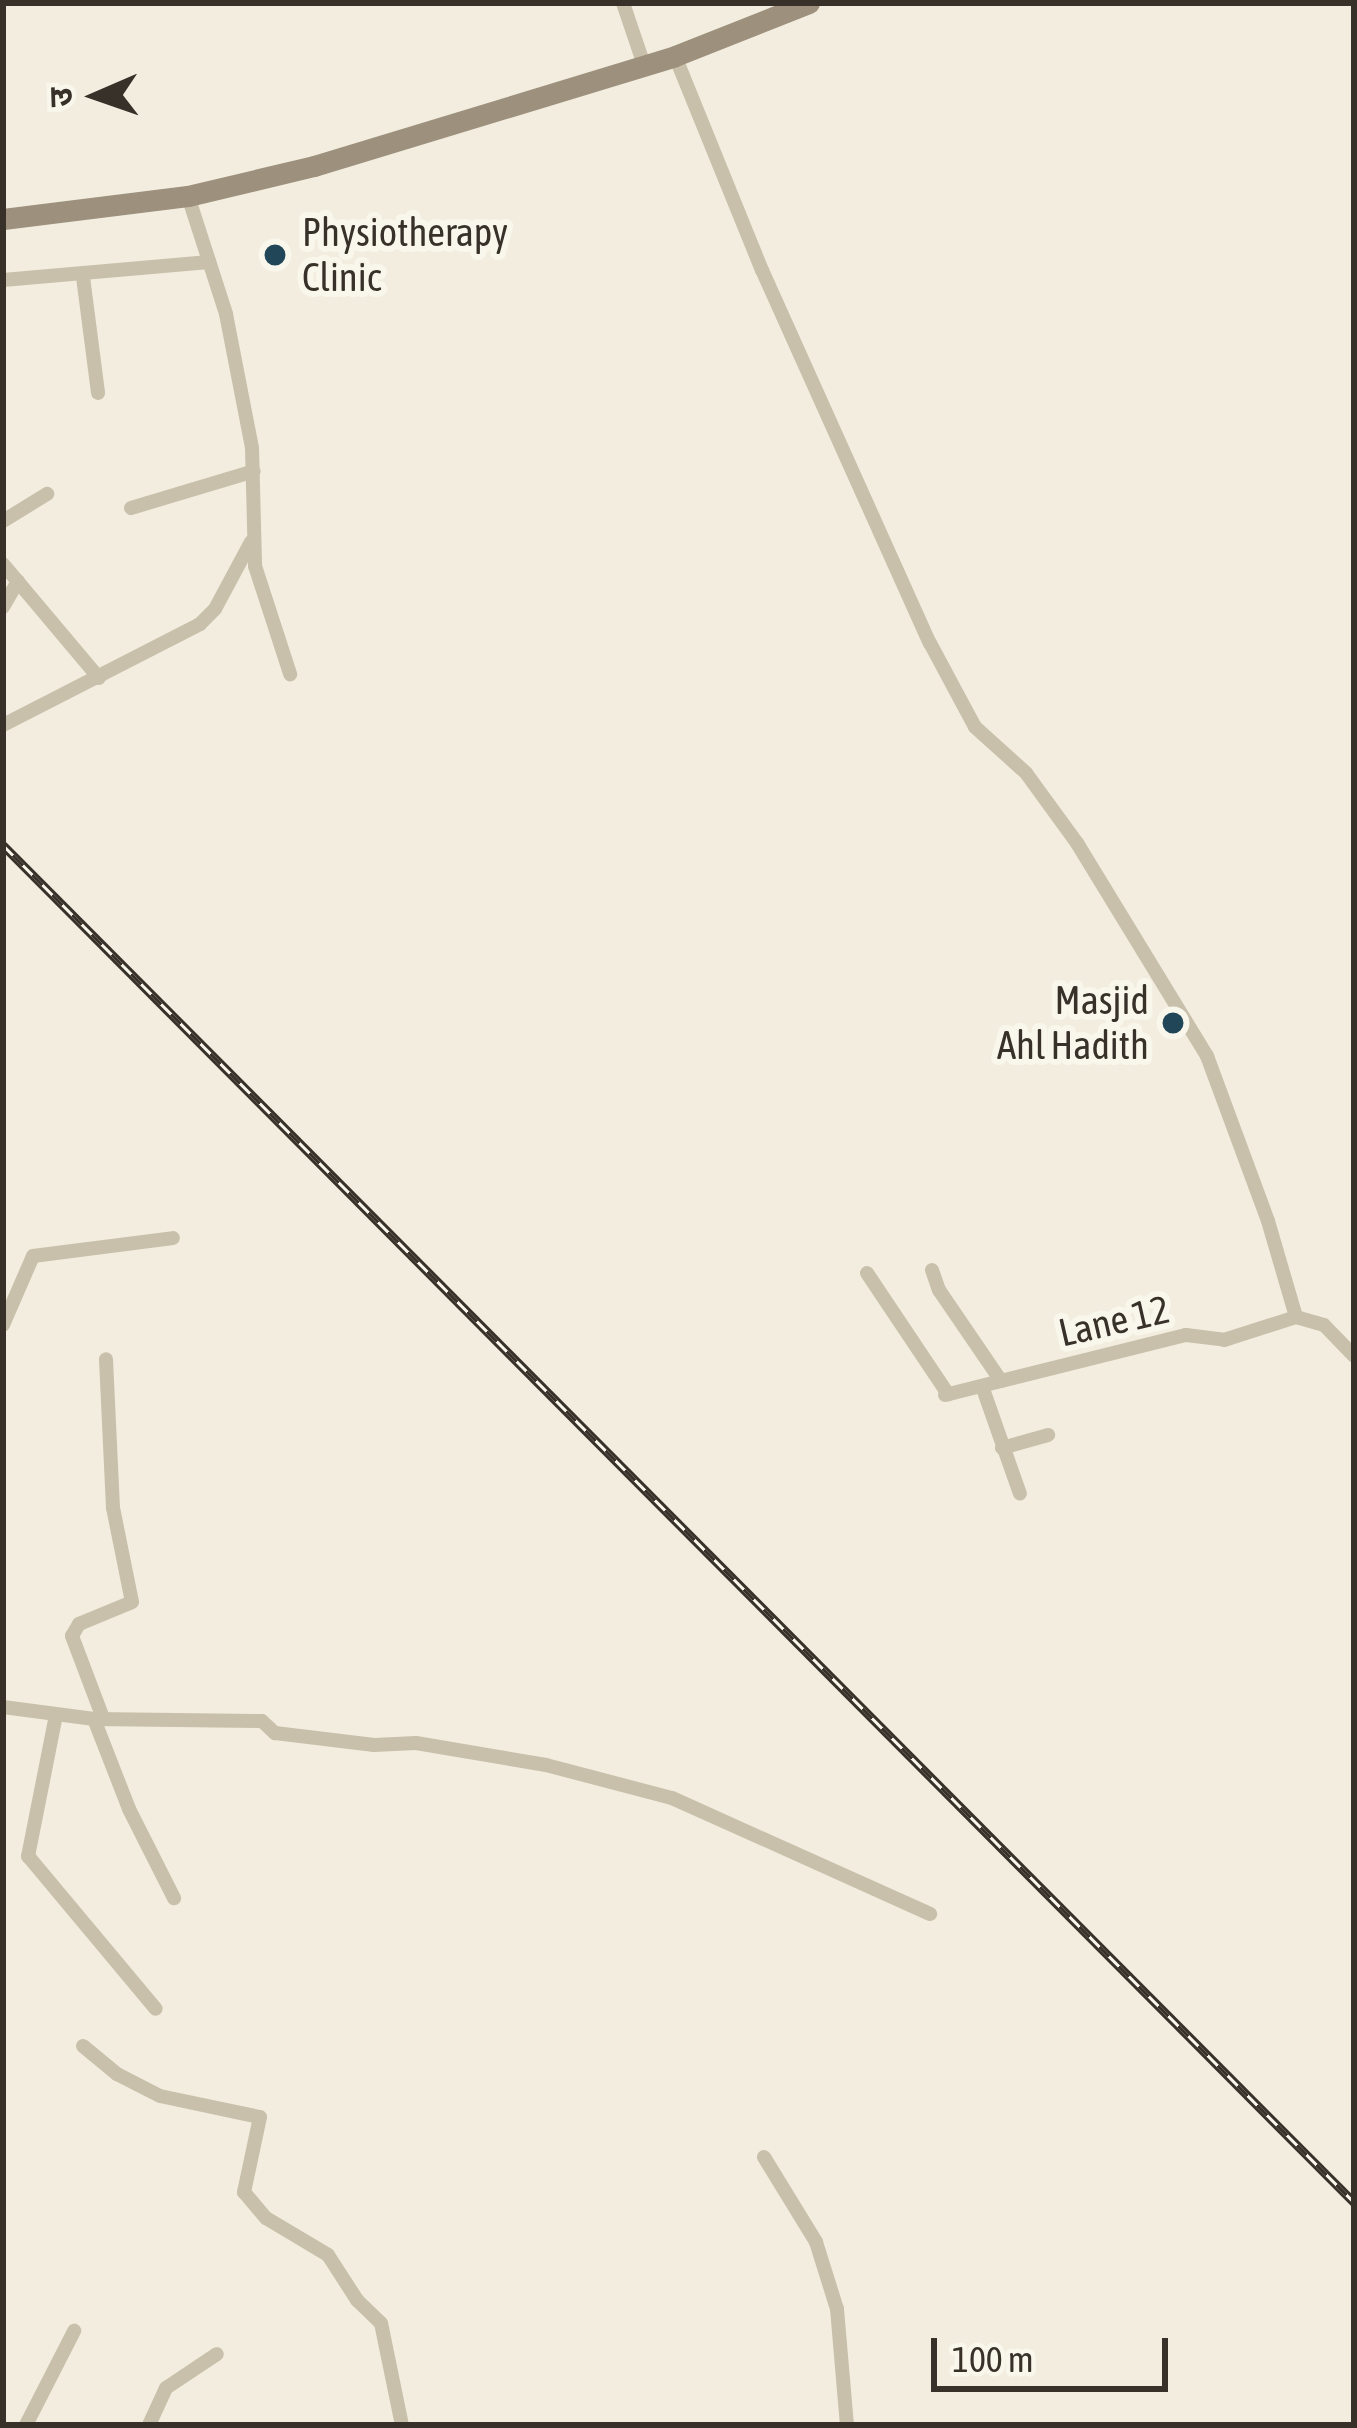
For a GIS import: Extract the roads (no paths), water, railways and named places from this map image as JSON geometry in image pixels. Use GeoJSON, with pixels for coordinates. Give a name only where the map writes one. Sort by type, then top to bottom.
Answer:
{"type":"FeatureCollection","features":[{"type":"Feature","properties":{"kind":"main road"},"geometry":{"type":"LineString","coordinates":[[3,219],[188,196],[314,166],[675,56],[809,3]]}},
{"type":"Feature","properties":{"kind":"street"},"geometry":{"type":"LineString","coordinates":[[622,3],[644,65]]}},
{"type":"Feature","properties":{"kind":"street"},"geometry":{"type":"LineString","coordinates":[[675,56],[762,270],[930,643],[975,727],[1026,773],[1077,843],[1207,1056],[1268,1221],[1296,1317],[1324,1325],[1354,1356]]}},
{"type":"Feature","properties":{"kind":"street"},"geometry":{"type":"LineString","coordinates":[[188,196],[226,314],[254,471],[254,538],[266,607],[290,674]]}},
{"type":"Feature","properties":{"kind":"street"},"geometry":{"type":"LineString","coordinates":[[3,280],[83,277],[208,262]]}},
{"type":"Feature","properties":{"kind":"street"},"geometry":{"type":"LineString","coordinates":[[83,277],[98,393]]}},
{"type":"Feature","properties":{"kind":"street"},"geometry":{"type":"LineString","coordinates":[[131,508],[254,471]]}},
{"type":"Feature","properties":{"kind":"street"},"geometry":{"type":"LineString","coordinates":[[3,520],[47,494]]}},
{"type":"Feature","properties":{"kind":"street"},"geometry":{"type":"LineString","coordinates":[[3,725],[200,624],[215,609],[254,538]]}},
{"type":"Feature","properties":{"kind":"street"},"geometry":{"type":"LineString","coordinates":[[3,564],[99,678]]}},
{"type":"Feature","properties":{"kind":"street"},"geometry":{"type":"LineString","coordinates":[[3,607],[18,581]]}},
{"type":"Feature","properties":{"kind":"street"},"geometry":{"type":"LineString","coordinates":[[3,1325],[28,1259],[173,1238]]}},
{"type":"Feature","properties":{"kind":"street"},"geometry":{"type":"LineString","coordinates":[[932,1270],[938,1290],[1001,1382]]}},
{"type":"Feature","properties":{"kind":"street","name":"Lane 12"},"geometry":{"type":"LineString","coordinates":[[866,1273],[946,1395],[1186,1336],[1223,1340],[1296,1317]]}},
{"type":"Feature","properties":{"kind":"street"},"geometry":{"type":"LineString","coordinates":[[3,1276],[17,1285]]}},
{"type":"Feature","properties":{"kind":"street"},"geometry":{"type":"LineString","coordinates":[[106,1359],[113,1508],[132,1602],[79,1624],[72,1636],[129,1809],[174,1898]]}},
{"type":"Feature","properties":{"kind":"street"},"geometry":{"type":"LineString","coordinates":[[982,1386],[1020,1494]]}},
{"type":"Feature","properties":{"kind":"street"},"geometry":{"type":"LineString","coordinates":[[1001,1448],[1048,1436]]}},
{"type":"Feature","properties":{"kind":"street"},"geometry":{"type":"LineString","coordinates":[[3,1707],[98,1718],[262,1720],[275,1732],[374,1745],[416,1743],[546,1765],[672,1798],[930,1914]]}},
{"type":"Feature","properties":{"kind":"street"},"geometry":{"type":"LineString","coordinates":[[56,1715],[28,1856],[156,2009]]}},
{"type":"Feature","properties":{"kind":"street"},"geometry":{"type":"LineString","coordinates":[[83,2046],[117,2074],[160,2096],[260,2117],[244,2192],[266,2218],[328,2255],[381,2324],[402,2425]]}},
{"type":"Feature","properties":{"kind":"street"},"geometry":{"type":"LineString","coordinates":[[764,2157],[816,2242],[837,2309],[847,2425]]}},
{"type":"Feature","properties":{"kind":"street"},"geometry":{"type":"LineString","coordinates":[[26,2425],[74,2331]]}},
{"type":"Feature","properties":{"kind":"street"},"geometry":{"type":"LineString","coordinates":[[149,2425],[166,2388],[217,2354]]}},
{"type":"Feature","properties":{"kind":"railway"},"geometry":{"type":"LineString","coordinates":[[3,845],[1354,2202]]}},
{"type":"Feature","properties":{"kind":"place","name":"Physiotherapy Clinic"},"geometry":{"type":"Point","coordinates":[275,255]}},
{"type":"Feature","properties":{"kind":"place","name":"Masjid Ahl Hadith"},"geometry":{"type":"Point","coordinates":[1173,1023]}}]}
